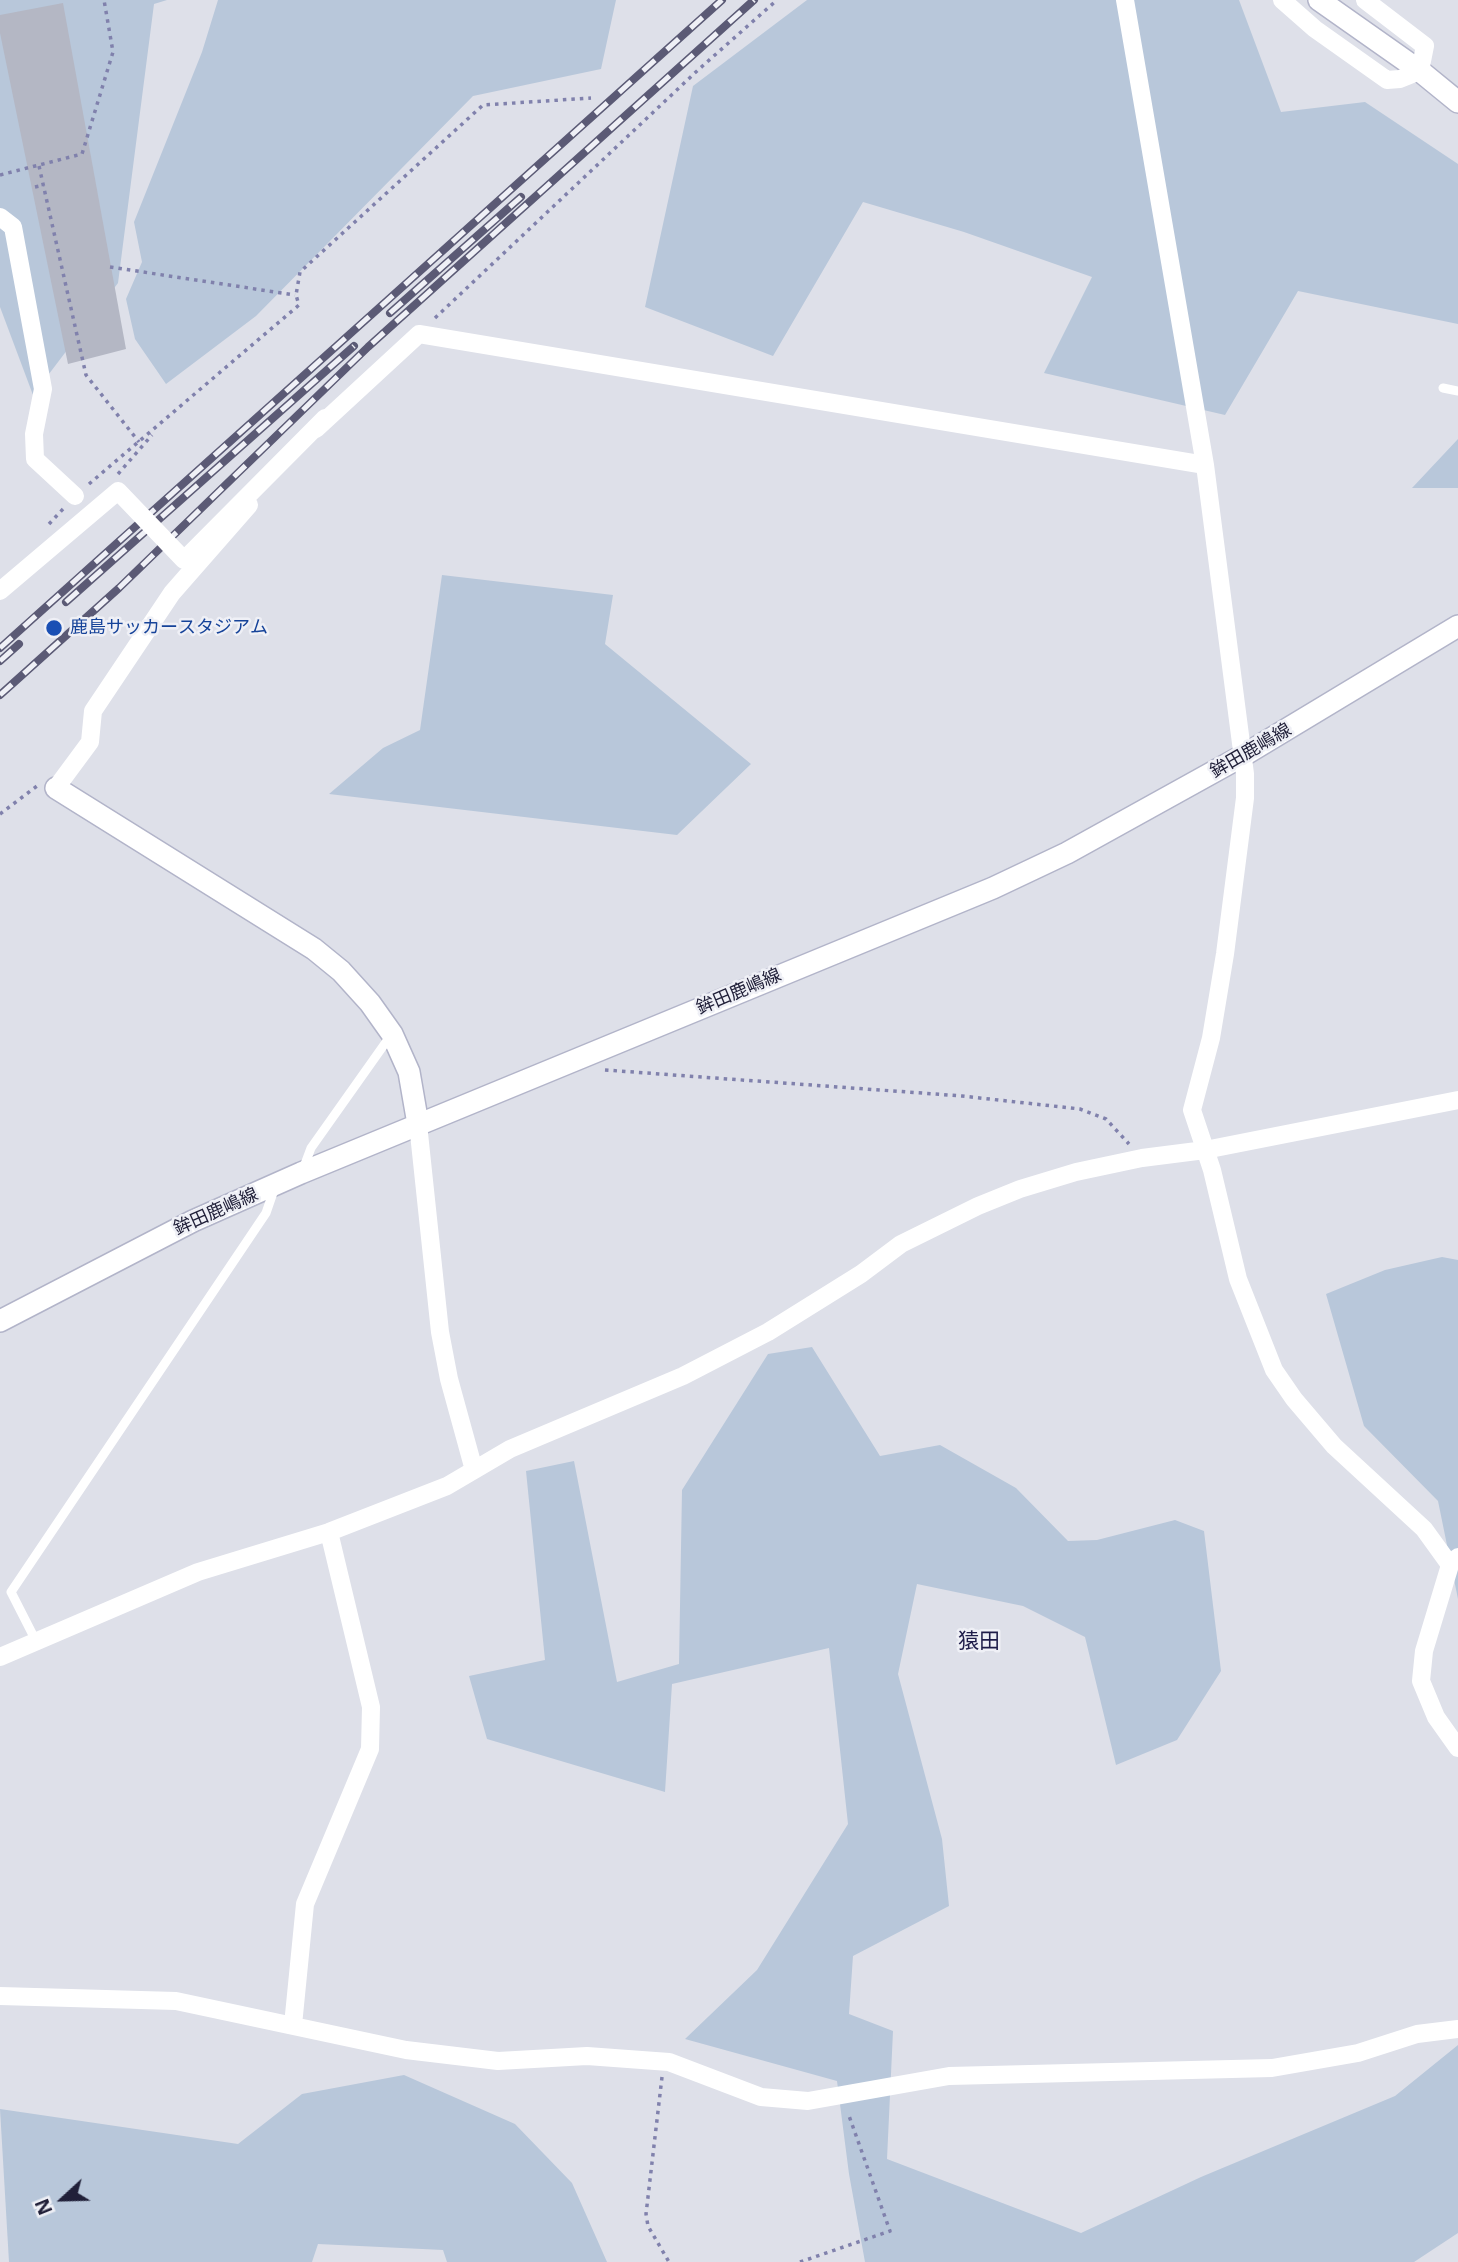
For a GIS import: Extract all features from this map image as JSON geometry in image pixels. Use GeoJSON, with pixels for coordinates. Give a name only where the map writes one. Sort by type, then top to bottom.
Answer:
{"type":"FeatureCollection","features":[{"type":"Feature","properties":{"kind":"main road"},"geometry":{"type":"LineString","coordinates":[[1319,0],[1420,71],[1458,102]]}},
{"type":"Feature","properties":{"kind":"main road","name":"鉾田鹿嶋線"},"geometry":{"type":"LineString","coordinates":[[0,1321],[193,1221],[301,1173],[993,888],[1107,833],[1244,755],[1458,626]]}},
{"type":"Feature","properties":{"kind":"main road"},"geometry":{"type":"LineString","coordinates":[[56,788],[313,949],[341,971],[370,1003],[392,1034],[409,1072],[418,1124]]}},
{"type":"Feature","properties":{"kind":"street"},"geometry":{"type":"LineString","coordinates":[[1125,0],[1205,465],[1244,755],[1245,798],[1225,954],[1211,1038],[1192,1110],[1238,1279],[1274,1370],[1294,1399],[1334,1446],[1424,1529],[1454,1561],[1424,1651],[1421,1681],[1436,1717],[1458,1748]]}},
{"type":"Feature","properties":{"kind":"street"},"geometry":{"type":"LineString","coordinates":[[1282,0],[1315,29],[1387,80],[1400,79],[1420,71],[1425,46],[1365,0]]}},
{"type":"Feature","properties":{"kind":"street"},"geometry":{"type":"LineString","coordinates":[[0,217],[13,227],[43,389],[34,434],[35,458],[75,496]]}},
{"type":"Feature","properties":{"kind":"street"},"geometry":{"type":"LineString","coordinates":[[0,592],[118,491],[184,560],[326,418],[419,334],[1205,465]]}},
{"type":"Feature","properties":{"kind":"street"},"geometry":{"type":"LineString","coordinates":[[56,788],[90,743],[93,711],[172,593],[326,418]]}},
{"type":"Feature","properties":{"kind":"street"},"geometry":{"type":"LineString","coordinates":[[0,1657],[198,1572],[329,1532],[447,1486],[510,1449],[683,1376],[768,1332],[861,1274],[901,1244],[978,1206],[1076,1172],[1142,1158],[1205,1150],[1458,1100]]}},
{"type":"Feature","properties":{"kind":"street"},"geometry":{"type":"LineString","coordinates":[[418,1124],[440,1332],[449,1379],[474,1470]]}},
{"type":"Feature","properties":{"kind":"street"},"geometry":{"type":"LineString","coordinates":[[293,2025],[305,1904],[370,1749],[371,1707],[329,1532]]}},
{"type":"Feature","properties":{"kind":"street"},"geometry":{"type":"LineString","coordinates":[[0,1996],[176,2001],[406,2050],[498,2061],[587,2056],[669,2062],[761,2097],[808,2101],[949,2076],[1272,2068],[1358,2053],[1417,2034],[1458,2029]]}},
{"type":"Feature","properties":{"kind":"lane"},"geometry":{"type":"LineString","coordinates":[[1443,388],[1458,391]]}},
{"type":"Feature","properties":{"kind":"lane"},"geometry":{"type":"LineString","coordinates":[[301,1173],[311,1148],[392,1034]]}},
{"type":"Feature","properties":{"kind":"lane"},"geometry":{"type":"LineString","coordinates":[[37,1641],[11,1592],[266,1213],[276,1185]]}},
{"type":"Feature","properties":{"kind":"path"},"geometry":{"type":"LineString","coordinates":[[0,175],[82,154],[113,52],[104,0]]}},
{"type":"Feature","properties":{"kind":"path"},"geometry":{"type":"LineString","coordinates":[[419,334],[698,70],[777,0]]}},
{"type":"Feature","properties":{"kind":"path"},"geometry":{"type":"LineString","coordinates":[[47,526],[75,496],[299,305],[296,295],[300,272],[483,105],[591,98]]}},
{"type":"Feature","properties":{"kind":"path"},"geometry":{"type":"LineString","coordinates":[[39,166],[86,375],[139,442]]}},
{"type":"Feature","properties":{"kind":"path"},"geometry":{"type":"LineString","coordinates":[[35,187],[44,185]]}},
{"type":"Feature","properties":{"kind":"path"},"geometry":{"type":"LineString","coordinates":[[110,267],[296,295]]}},
{"type":"Feature","properties":{"kind":"path"},"geometry":{"type":"LineString","coordinates":[[118,491],[113,481],[158,426]]}},
{"type":"Feature","properties":{"kind":"path"},"geometry":{"type":"LineString","coordinates":[[0,814],[34,785],[56,788]]}},
{"type":"Feature","properties":{"kind":"path"},"geometry":{"type":"LineString","coordinates":[[584,1057],[608,1071],[962,1096],[1080,1109],[1106,1119],[1142,1158]]}},
{"type":"Feature","properties":{"kind":"path"},"geometry":{"type":"LineString","coordinates":[[669,2062],[663,2075],[646,2214],[648,2226],[669,2262]]}},
{"type":"Feature","properties":{"kind":"path"},"geometry":{"type":"LineString","coordinates":[[800,2262],[890,2231],[844,2095]]}},
{"type":"Feature","properties":{"kind":"shaded area"},"geometry":{"type":"Polygon","coordinates":[[[0,0],[167,0],[154,4],[118,283],[33,395],[0,307],[0,0]]]}},
{"type":"Feature","properties":{"kind":"shaded area"},"geometry":{"type":"Polygon","coordinates":[[[218,0],[616,0],[601,69],[473,96],[256,316],[166,384],[135,339],[126,299],[142,262],[134,222],[202,52],[218,0]]]}},
{"type":"Feature","properties":{"kind":"shaded area"},"geometry":{"type":"Polygon","coordinates":[[[807,0],[1239,0],[1281,112],[1365,102],[1458,164],[1458,324],[1298,291],[1225,415],[1044,373],[1092,277],[964,232],[863,202],[773,356],[645,307],[693,86],[807,0]]]}},
{"type":"Feature","properties":{"kind":"shaded area"},"geometry":{"type":"Polygon","coordinates":[[[1458,439],[1458,488],[1412,488],[1458,439]]]}},
{"type":"Feature","properties":{"kind":"shaded area"},"geometry":{"type":"Polygon","coordinates":[[[442,575],[613,595],[605,644],[751,764],[677,835],[329,794],[383,748],[420,730],[442,575]]]}},
{"type":"Feature","properties":{"kind":"shaded area"},"geometry":{"type":"Polygon","coordinates":[[[1442,1257],[1458,1260],[1458,1599],[1438,1501],[1364,1426],[1326,1294],[1385,1270],[1442,1257]]]}},
{"type":"Feature","properties":{"kind":"shaded area"},"geometry":{"type":"Polygon","coordinates":[[[812,1347],[880,1456],[940,1445],[1016,1488],[1068,1541],[1097,1540],[1175,1520],[1204,1531],[1221,1671],[1177,1740],[1116,1765],[1085,1637],[1023,1606],[917,1584],[898,1674],[942,1839],[949,1906],[853,1956],[849,2014],[893,2031],[887,2159],[1081,2233],[1201,2177],[1395,2096],[1458,2045],[1458,2233],[1414,2262],[865,2262],[849,2174],[837,2081],[685,2039],[757,1970],[848,1824],[829,1648],[672,1684],[665,1792],[487,1739],[469,1676],[545,1660],[526,1471],[574,1461],[617,1682],[679,1664],[682,1490],[768,1354],[812,1347]]]}},
{"type":"Feature","properties":{"kind":"shaded area"},"geometry":{"type":"Polygon","coordinates":[[[404,2075],[515,2124],[572,2183],[607,2262],[447,2262],[443,2250],[318,2244],[312,2262],[9,2262],[0,2109],[238,2144],[302,2094],[404,2075]]]}},
{"type":"Feature","properties":{"kind":"building"},"geometry":{"type":"Polygon","coordinates":[[[63,3],[126,349],[68,364],[0,33],[0,15],[63,3]]]}},
{"type":"Feature","properties":{"kind":"railway"},"geometry":{"type":"LineString","coordinates":[[0,648],[722,0]]}},
{"type":"Feature","properties":{"kind":"railway"},"geometry":{"type":"LineString","coordinates":[[0,695],[119,588],[368,347],[754,0]]}},
{"type":"Feature","properties":{"kind":"railway"},"geometry":{"type":"LineString","coordinates":[[390,313],[521,197]]}},
{"type":"Feature","properties":{"kind":"railway"},"geometry":{"type":"LineString","coordinates":[[66,602],[354,346]]}},
{"type":"Feature","properties":{"kind":"railway"},"geometry":{"type":"LineString","coordinates":[[0,661],[19,644]]}},
{"type":"Feature","properties":{"kind":"place","name":"鹿島サッカースタジアム"},"geometry":{"type":"Point","coordinates":[54,628]}},
{"type":"Feature","properties":{"kind":"district","name":"猿田"},"geometry":{"type":"Point","coordinates":[979,1642]}}]}
